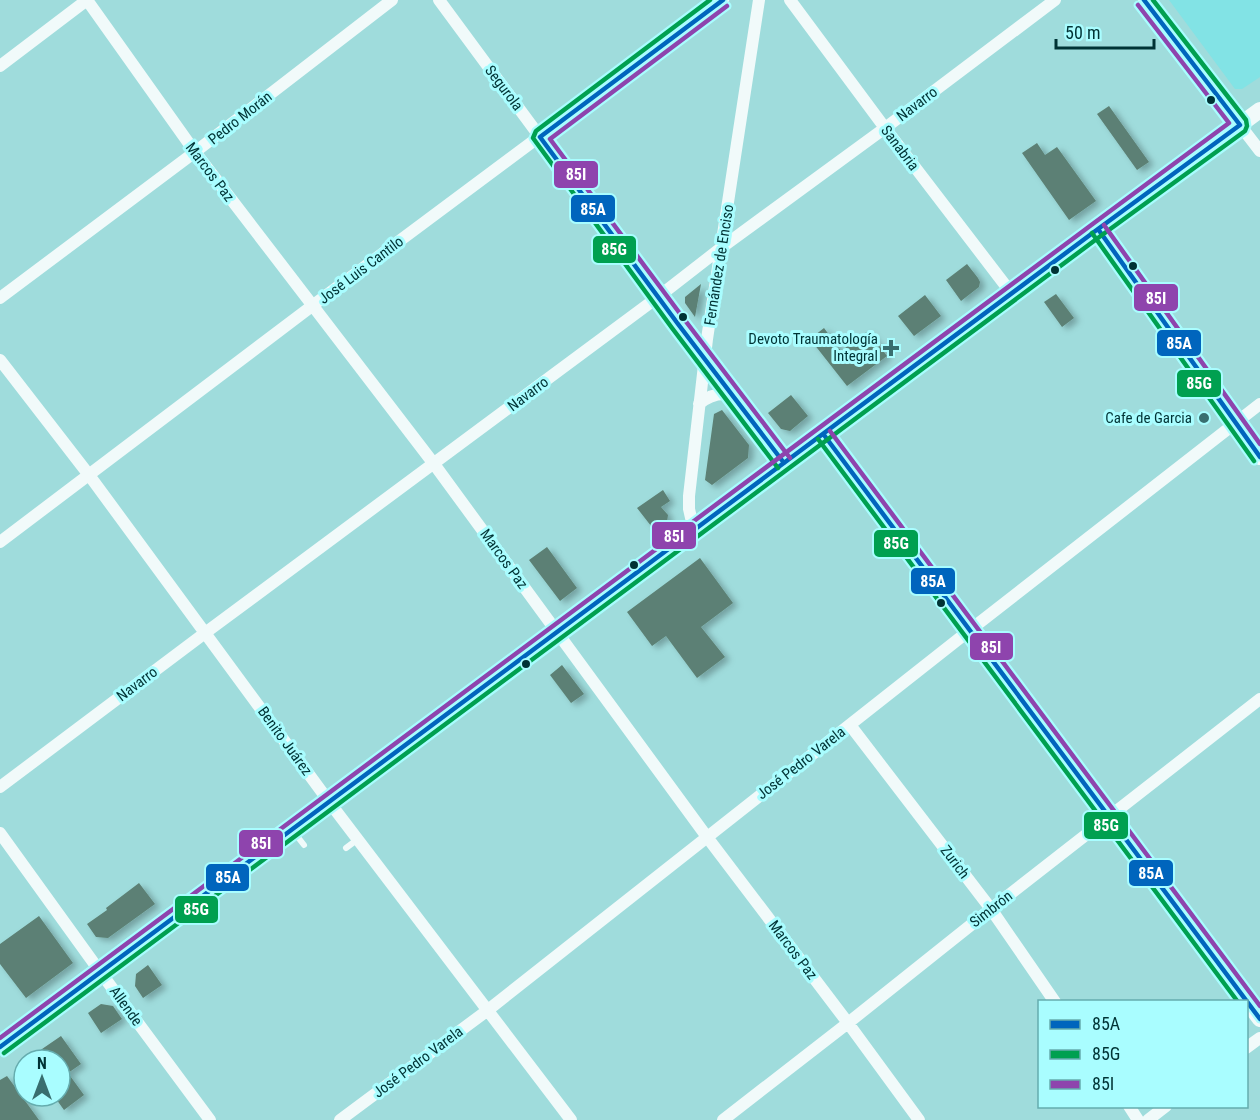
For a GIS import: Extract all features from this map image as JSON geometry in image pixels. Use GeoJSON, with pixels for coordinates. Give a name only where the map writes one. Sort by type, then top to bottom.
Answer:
{"type":"FeatureCollection","features":[{"type":"Feature","properties":{"kind":"main road"},"geometry":{"type":"LineString","coordinates":[[0,1047],[1260,110]]}},
{"type":"Feature","properties":{"kind":"main road"},"geometry":{"type":"LineString","coordinates":[[1098,229],[1260,457]]}},
{"type":"Feature","properties":{"kind":"main road"},"geometry":{"type":"LineString","coordinates":[[824,435],[1246,1000]]}},
{"type":"Feature","properties":{"kind":"main road"},"geometry":{"type":"LineString","coordinates":[[1248,1003],[1260,1019]]}},
{"type":"Feature","properties":{"kind":"street"},"geometry":{"type":"LineString","coordinates":[[0,66],[87,0]]}},
{"type":"Feature","properties":{"kind":"street","name":"Marcos Paz"},"geometry":{"type":"LineString","coordinates":[[87,0],[195,152],[434,464],[707,837],[919,1120]]}},
{"type":"Feature","properties":{"kind":"street","name":"Pedro Morán"},"geometry":{"type":"LineString","coordinates":[[0,298],[392,0]]}},
{"type":"Feature","properties":{"kind":"street","name":"Segurola"},"geometry":{"type":"LineString","coordinates":[[439,0],[658,297],[784,463]]}},
{"type":"Feature","properties":{"kind":"street","name":"José Luis Cantilo"},"geometry":{"type":"LineString","coordinates":[[0,542],[723,0]]}},
{"type":"Feature","properties":{"kind":"street","name":"Fernández de Enciso"},"geometry":{"type":"LineString","coordinates":[[694,531],[688,496],[699,404],[759,0]]}},
{"type":"Feature","properties":{"kind":"street","name":"Sanabria"},"geometry":{"type":"LineString","coordinates":[[790,0],[1012,294]]}},
{"type":"Feature","properties":{"kind":"street","name":"Navarro"},"geometry":{"type":"LineString","coordinates":[[0,787],[1055,0]]}},
{"type":"Feature","properties":{"kind":"street"},"geometry":{"type":"LineString","coordinates":[[1144,0],[1260,152]]}},
{"type":"Feature","properties":{"kind":"street","name":"Benito Juárez"},"geometry":{"type":"LineString","coordinates":[[0,360],[89,475],[330,803],[571,1120]]}},
{"type":"Feature","properties":{"kind":"street"},"geometry":{"type":"LineString","coordinates":[[699,404],[714,394],[733,395]]}},
{"type":"Feature","properties":{"kind":"street","name":"José Pedro Varela"},"geometry":{"type":"LineString","coordinates":[[340,1120],[488,1010],[1260,404]]}},
{"type":"Feature","properties":{"kind":"street","name":"Simbrón"},"geometry":{"type":"LineString","coordinates":[[723,1120],[1260,699]]}},
{"type":"Feature","properties":{"kind":"street","name":"Zurich"},"geometry":{"type":"LineString","coordinates":[[850,725],[991,909],[1054,1000]]}},
{"type":"Feature","properties":{"kind":"street","name":"Allende"},"geometry":{"type":"LineString","coordinates":[[0,833],[210,1120]]}},
{"type":"Feature","properties":{"kind":"street"},"geometry":{"type":"LineString","coordinates":[[1148,1120],[1165,1108]]}},
{"type":"Feature","properties":{"kind":"lane"},"geometry":{"type":"LineString","coordinates":[[292,830],[304,845]]}},
{"type":"Feature","properties":{"kind":"lane"},"geometry":{"type":"LineString","coordinates":[[346,848],[358,839]]}},
{"type":"Feature","properties":{"kind":"shaded area"},"geometry":{"type":"Polygon","coordinates":[[[1169,0],[1260,0],[1260,77],[1242,89],[1235,89],[1169,0]]]}},
{"type":"Feature","properties":{"kind":"building"},"geometry":{"type":"Polygon","coordinates":[[[1109,106],[1149,162],[1137,170],[1097,114],[1109,106]]]}},
{"type":"Feature","properties":{"kind":"building"},"geometry":{"type":"Polygon","coordinates":[[[1037,143],[1045,155],[1057,147],[1096,201],[1069,220],[1022,153],[1037,143]]]}},
{"type":"Feature","properties":{"kind":"building"},"geometry":{"type":"Polygon","coordinates":[[[967,264],[980,282],[979,287],[961,301],[946,280],[967,264]]]}},
{"type":"Feature","properties":{"kind":"building"},"geometry":{"type":"Polygon","coordinates":[[[701,284],[695,317],[685,303],[685,297],[701,284]]]}},
{"type":"Feature","properties":{"kind":"building"},"geometry":{"type":"Polygon","coordinates":[[[1056,294],[1074,318],[1062,327],[1044,302],[1056,294]]]}},
{"type":"Feature","properties":{"kind":"building"},"geometry":{"type":"Polygon","coordinates":[[[925,295],[941,316],[914,336],[898,316],[925,295]]]}},
{"type":"Feature","properties":{"kind":"building"},"geometry":{"type":"Polygon","coordinates":[[[824,328],[841,351],[868,331],[887,356],[847,386],[810,339],[824,328]]]}},
{"type":"Feature","properties":{"kind":"building"},"geometry":{"type":"Polygon","coordinates":[[[791,395],[808,416],[790,431],[781,429],[768,413],[791,395]]]}},
{"type":"Feature","properties":{"kind":"building"},"geometry":{"type":"Polygon","coordinates":[[[722,410],[749,445],[748,458],[712,485],[705,480],[714,414],[722,410]]]}},
{"type":"Feature","properties":{"kind":"building"},"geometry":{"type":"Polygon","coordinates":[[[663,490],[670,501],[661,507],[668,515],[667,522],[655,531],[637,508],[663,490]]]}},
{"type":"Feature","properties":{"kind":"building"},"geometry":{"type":"Polygon","coordinates":[[[547,547],[577,588],[560,601],[529,560],[547,547]]]}},
{"type":"Feature","properties":{"kind":"building"},"geometry":{"type":"Polygon","coordinates":[[[700,558],[733,603],[701,627],[725,657],[697,678],[666,636],[652,646],[627,612],[700,558]]]}},
{"type":"Feature","properties":{"kind":"building"},"geometry":{"type":"Polygon","coordinates":[[[562,665],[584,694],[571,703],[550,675],[562,665]]]}},
{"type":"Feature","properties":{"kind":"building"},"geometry":{"type":"Polygon","coordinates":[[[139,883],[155,904],[108,938],[96,937],[87,924],[139,883]]]}},
{"type":"Feature","properties":{"kind":"building"},"geometry":{"type":"Polygon","coordinates":[[[39,916],[73,963],[26,998],[0,964],[0,944],[39,916]]]}},
{"type":"Feature","properties":{"kind":"building"},"geometry":{"type":"Polygon","coordinates":[[[148,965],[162,985],[143,998],[135,986],[136,974],[148,965]]]}},
{"type":"Feature","properties":{"kind":"building"},"geometry":{"type":"Polygon","coordinates":[[[101,1004],[113,1006],[122,1019],[101,1033],[88,1013],[101,1004]]]}},
{"type":"Feature","properties":{"kind":"building"},"geometry":{"type":"Polygon","coordinates":[[[61,1036],[70,1048],[44,1048],[61,1036]]]}},
{"type":"Feature","properties":{"kind":"building"},"geometry":{"type":"Polygon","coordinates":[[[72,1051],[81,1064],[72,1070],[72,1051]]]}},
{"type":"Feature","properties":{"kind":"building"},"geometry":{"type":"Polygon","coordinates":[[[7,1076],[12,1083],[12,1108],[30,1108],[39,1120],[0,1120],[0,1080],[7,1076]]]}},
{"type":"Feature","properties":{"kind":"building"},"geometry":{"type":"Polygon","coordinates":[[[72,1078],[84,1095],[72,1104],[72,1078]]]}},
{"type":"Feature","properties":{"kind":"transit line","name":"85G"},"geometry":{"type":"LineString","coordinates":[[710,0],[536,131],[533,138],[778,468]]}},
{"type":"Feature","properties":{"kind":"transit line","name":"85A"},"geometry":{"type":"LineString","coordinates":[[723,0],[540,137],[784,463]]}},
{"type":"Feature","properties":{"kind":"transit line","name":"85A"},"geometry":{"type":"LineString","coordinates":[[0,1047],[1240,125],[1144,0]]}},
{"type":"Feature","properties":{"kind":"transit line","name":"85G"},"geometry":{"type":"LineString","coordinates":[[4,1053],[1245,131],[1246,120],[1153,0]]}},
{"type":"Feature","properties":{"kind":"transit line","name":"85I"},"geometry":{"type":"LineString","coordinates":[[0,1038],[1229,123],[1138,5]]}},
{"type":"Feature","properties":{"kind":"transit line","name":"85I"},"geometry":{"type":"LineString","coordinates":[[727,6],[550,139],[790,458]]}},
{"type":"Feature","properties":{"kind":"transit line","name":"85I"},"geometry":{"type":"LineString","coordinates":[[1104,225],[1260,444]]}},
{"type":"Feature","properties":{"kind":"transit line","name":"85A"},"geometry":{"type":"LineString","coordinates":[[1098,229],[1260,457]]}},
{"type":"Feature","properties":{"kind":"transit line","name":"85G"},"geometry":{"type":"LineString","coordinates":[[1092,233],[1254,461]]}},
{"type":"Feature","properties":{"kind":"transit line","name":"85I"},"geometry":{"type":"LineString","coordinates":[[830,431],[1260,1006]]}},
{"type":"Feature","properties":{"kind":"transit line","name":"85A"},"geometry":{"type":"LineString","coordinates":[[824,435],[1246,1000]]}},
{"type":"Feature","properties":{"kind":"transit line","name":"85G"},"geometry":{"type":"LineString","coordinates":[[818,439],[1237,1000]]}},
{"type":"Feature","properties":{"kind":"transit line","name":"85A"},"geometry":{"type":"LineString","coordinates":[[1248,1003],[1260,1019]]}},
{"type":"Feature","properties":{"kind":"place","name":"Devoto Traumatología Integral"},"geometry":{"type":"Point","coordinates":[891,348]}},
{"type":"Feature","properties":{"kind":"place","name":"Cafe de Garcia"},"geometry":{"type":"Point","coordinates":[1204,418]}}]}
